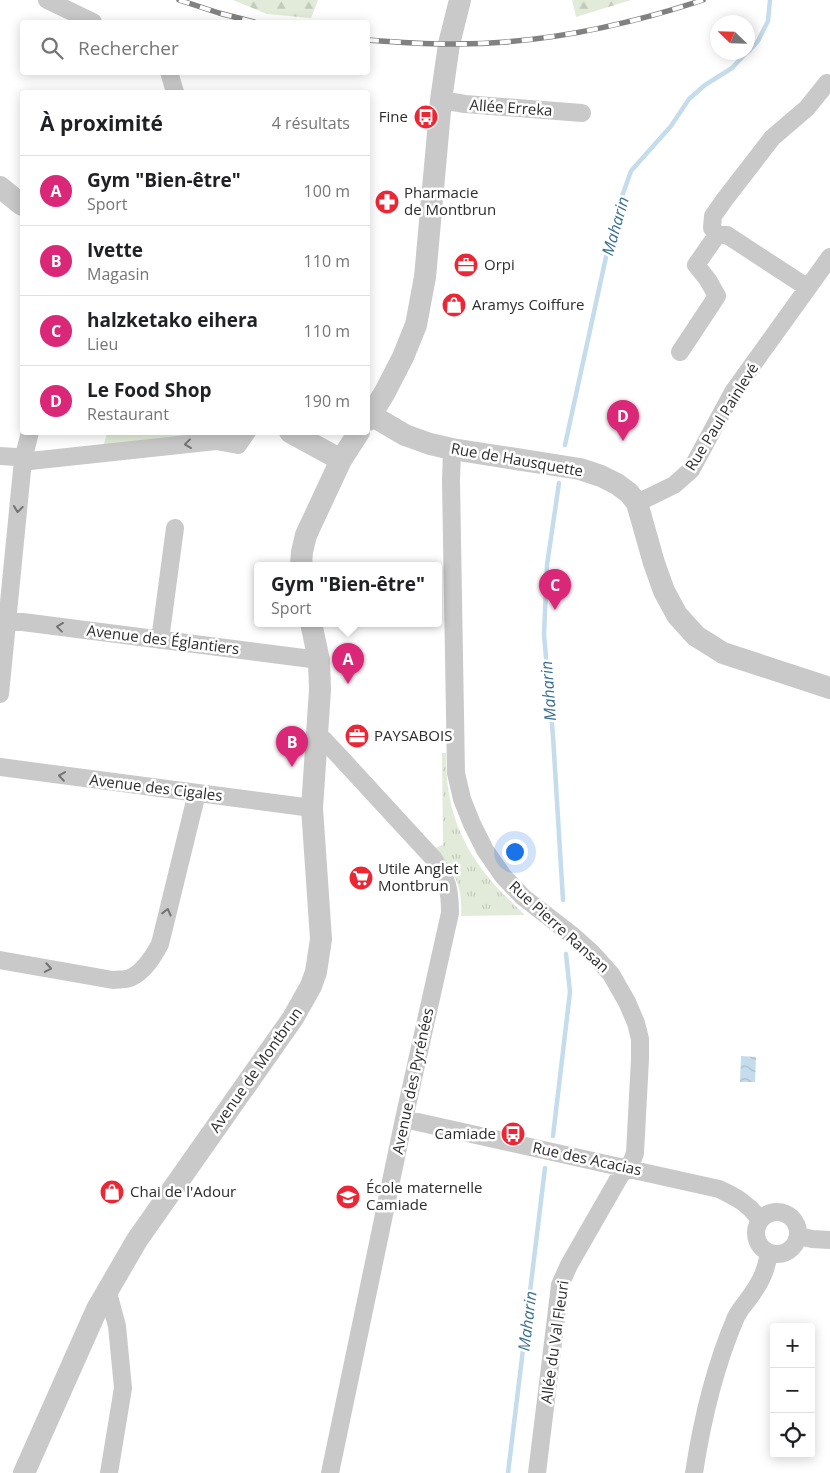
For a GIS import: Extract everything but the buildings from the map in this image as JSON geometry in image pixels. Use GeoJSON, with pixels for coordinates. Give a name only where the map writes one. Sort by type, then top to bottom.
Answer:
{"type":"FeatureCollection","features":[{"type":"Feature","properties":{"kind":"street"},"geometry":{"type":"LineString","coordinates":[[47,0],[89,20]]}},
{"type":"Feature","properties":{"kind":"street"},"geometry":{"type":"LineString","coordinates":[[370,416],[390,384],[416,324],[425,277],[441,100],[449,44],[460,0]]}},
{"type":"Feature","properties":{"kind":"street"},"geometry":{"type":"LineString","coordinates":[[170,75],[175,90]]}},
{"type":"Feature","properties":{"kind":"street"},"geometry":{"type":"LineString","coordinates":[[717,235],[712,228],[713,216],[725,198],[772,138],[806,108],[827,82]]}},
{"type":"Feature","properties":{"kind":"street","name":"Allée Erreka"},"geometry":{"type":"LineString","coordinates":[[441,100],[464,104],[582,113]]}},
{"type":"Feature","properties":{"kind":"street"},"geometry":{"type":"LineString","coordinates":[[0,187],[20,203]]}},
{"type":"Feature","properties":{"kind":"street"},"geometry":{"type":"LineString","coordinates":[[717,235],[728,235],[808,288]]}},
{"type":"Feature","properties":{"kind":"street"},"geometry":{"type":"LineString","coordinates":[[680,352],[717,296],[708,280],[696,265],[717,235]]}},
{"type":"Feature","properties":{"kind":"street","name":"Rue Paul Painlevé"},"geometry":{"type":"LineString","coordinates":[[637,503],[674,485],[691,470],[733,392],[830,257]]}},
{"type":"Feature","properties":{"kind":"street","name":"Rue de Hausquette"},"geometry":{"type":"LineString","coordinates":[[370,424],[430,444],[452,449],[580,469],[617,484],[630,493],[637,503],[664,591],[677,615],[696,636],[723,653],[830,688]]}},
{"type":"Feature","properties":{"kind":"street"},"geometry":{"type":"LineString","coordinates":[[0,694],[23,460],[29,435]]}},
{"type":"Feature","properties":{"kind":"street"},"geometry":{"type":"LineString","coordinates":[[0,456],[16,457],[30,461],[216,441],[238,445],[245,435]]}},
{"type":"Feature","properties":{"kind":"street"},"geometry":{"type":"LineString","coordinates":[[295,435],[341,460]]}},
{"type":"Feature","properties":{"kind":"street"},"geometry":{"type":"LineString","coordinates":[[301,562],[306,535],[341,460],[358,435]]}},
{"type":"Feature","properties":{"kind":"street","name":"Rue Pierre Ransan"},"geometry":{"type":"LineString","coordinates":[[452,449],[456,773],[462,799],[485,850],[503,876],[523,897],[572,935],[592,954],[611,974],[627,1002],[636,1023],[640,1039],[640,1059],[635,1153],[632,1161],[626,1168]]}},
{"type":"Feature","properties":{"kind":"street"},"geometry":{"type":"LineString","coordinates":[[160,640],[175,528]]}},
{"type":"Feature","properties":{"kind":"street","name":"Avenue des Églantiers"},"geometry":{"type":"LineString","coordinates":[[7,620],[319,660]]}},
{"type":"Feature","properties":{"kind":"street","name":"Avenue de Montbrun"},"geometry":{"type":"LineString","coordinates":[[24,1473],[97,1308],[154,1215],[293,1018],[311,986],[316,972],[321,939],[312,808],[320,690],[319,660],[312,627]]}},
{"type":"Feature","properties":{"kind":"street","name":"Avenue des Pyrénées"},"geometry":{"type":"LineString","coordinates":[[316,735],[324,740],[433,858],[444,875],[450,894],[450,913],[404,1119],[330,1473]]}},
{"type":"Feature","properties":{"kind":"street","name":"Avenue des Cigales"},"geometry":{"type":"LineString","coordinates":[[0,768],[312,808]]}},
{"type":"Feature","properties":{"kind":"street"},"geometry":{"type":"LineString","coordinates":[[0,960],[113,980],[129,978],[146,967],[160,944],[197,794]]}},
{"type":"Feature","properties":{"kind":"street","name":"Rue des Acacias"},"geometry":{"type":"LineString","coordinates":[[404,1119],[719,1189],[736,1197],[753,1209],[760,1220]]}},
{"type":"Feature","properties":{"kind":"street","name":"Allée du Val Fleuri"},"geometry":{"type":"LineString","coordinates":[[537,1473],[560,1285],[569,1265],[626,1168]]}},
{"type":"Feature","properties":{"kind":"street"},"geometry":{"type":"LineString","coordinates":[[771,1212],[785,1213],[796,1222],[798,1236],[788,1252],[781,1254],[769,1253],[758,1242],[756,1227],[765,1215],[771,1212]]}},
{"type":"Feature","properties":{"kind":"street"},"geometry":{"type":"LineString","coordinates":[[798,1236],[830,1240]]}},
{"type":"Feature","properties":{"kind":"street"},"geometry":{"type":"LineString","coordinates":[[694,1473],[716,1373],[737,1315],[764,1275],[769,1253]]}},
{"type":"Feature","properties":{"kind":"street"},"geometry":{"type":"LineString","coordinates":[[106,1293],[110,1300],[117,1326],[122,1388],[109,1473]]}},
{"type":"Feature","properties":{"kind":"green space"},"geometry":{"type":"Polygon","coordinates":[[[233,0],[318,0],[311,18],[267,14],[233,0]]]}},
{"type":"Feature","properties":{"kind":"green space"},"geometry":{"type":"Polygon","coordinates":[[[572,0],[631,0],[576,17],[572,0]]]}},
{"type":"Feature","properties":{"kind":"green space"},"geometry":{"type":"Polygon","coordinates":[[[106,435],[224,435],[223,437],[103,447],[106,435]]]}},
{"type":"Feature","properties":{"kind":"green space"},"geometry":{"type":"Polygon","coordinates":[[[442,753],[446,753],[447,779],[451,802],[457,824],[466,843],[477,862],[491,880],[525,915],[461,916],[459,887],[456,879],[435,848],[443,845],[442,753]]]}},
{"type":"Feature","properties":{"kind":"water"},"geometry":{"type":"Polygon","coordinates":[[[741,1056],[756,1057],[755,1082],[740,1082],[741,1056]]]}},
{"type":"Feature","properties":{"kind":"waterway","name":"Maharin"},"geometry":{"type":"LineString","coordinates":[[755,44],[768,21],[770,0]]}},
{"type":"Feature","properties":{"kind":"waterway","name":"Maharin"},"geometry":{"type":"LineString","coordinates":[[565,445],[611,234],[631,171],[671,126],[689,99],[705,85],[732,68],[740,60]]}},
{"type":"Feature","properties":{"kind":"waterway","name":"Maharin"},"geometry":{"type":"LineString","coordinates":[[559,483],[547,565],[544,635],[553,736],[563,900]]}},
{"type":"Feature","properties":{"kind":"waterway","name":"Maharin"},"geometry":{"type":"LineString","coordinates":[[553,1136],[570,992],[566,954]]}},
{"type":"Feature","properties":{"kind":"waterway","name":"Maharin"},"geometry":{"type":"LineString","coordinates":[[508,1473],[545,1168]]}},
{"type":"Feature","properties":{"kind":"railway"},"geometry":{"type":"LineString","coordinates":[[179,0],[246,20]]}},
{"type":"Feature","properties":{"kind":"railway"},"geometry":{"type":"LineString","coordinates":[[370,40],[480,44],[545,38],[609,26],[703,0]]}},
{"type":"Feature","properties":{"kind":"place","name":"Fine"},"geometry":{"type":"Point","coordinates":[426,117]}},
{"type":"Feature","properties":{"kind":"place","name":"Pharmacie de Montbrun"},"geometry":{"type":"Point","coordinates":[387,202]}},
{"type":"Feature","properties":{"kind":"place","name":"Orpi"},"geometry":{"type":"Point","coordinates":[466,265]}},
{"type":"Feature","properties":{"kind":"place","name":"Aramys Coiffure"},"geometry":{"type":"Point","coordinates":[454,305]}},
{"type":"Feature","properties":{"kind":"place","name":"Le Food Shop"},"geometry":{"type":"Point","coordinates":[623,441]}},
{"type":"Feature","properties":{"kind":"place","name":"halzketako eihera"},"geometry":{"type":"Point","coordinates":[555,610]}},
{"type":"Feature","properties":{"kind":"place","name":"Gym \"Bien-être\""},"geometry":{"type":"Point","coordinates":[348,684]}},
{"type":"Feature","properties":{"kind":"place","name":"PAYSABOIS"},"geometry":{"type":"Point","coordinates":[357,736]}},
{"type":"Feature","properties":{"kind":"place","name":"Ivette"},"geometry":{"type":"Point","coordinates":[292,767]}},
{"type":"Feature","properties":{"kind":"place","name":"Utile Anglet Montbrun"},"geometry":{"type":"Point","coordinates":[361,878]}},
{"type":"Feature","properties":{"kind":"place","name":"Camiade"},"geometry":{"type":"Point","coordinates":[513,1134]}},
{"type":"Feature","properties":{"kind":"place","name":"Chai de l'Adour"},"geometry":{"type":"Point","coordinates":[112,1192]}},
{"type":"Feature","properties":{"kind":"place","name":"École maternelle Camiade"},"geometry":{"type":"Point","coordinates":[348,1197]}}]}
